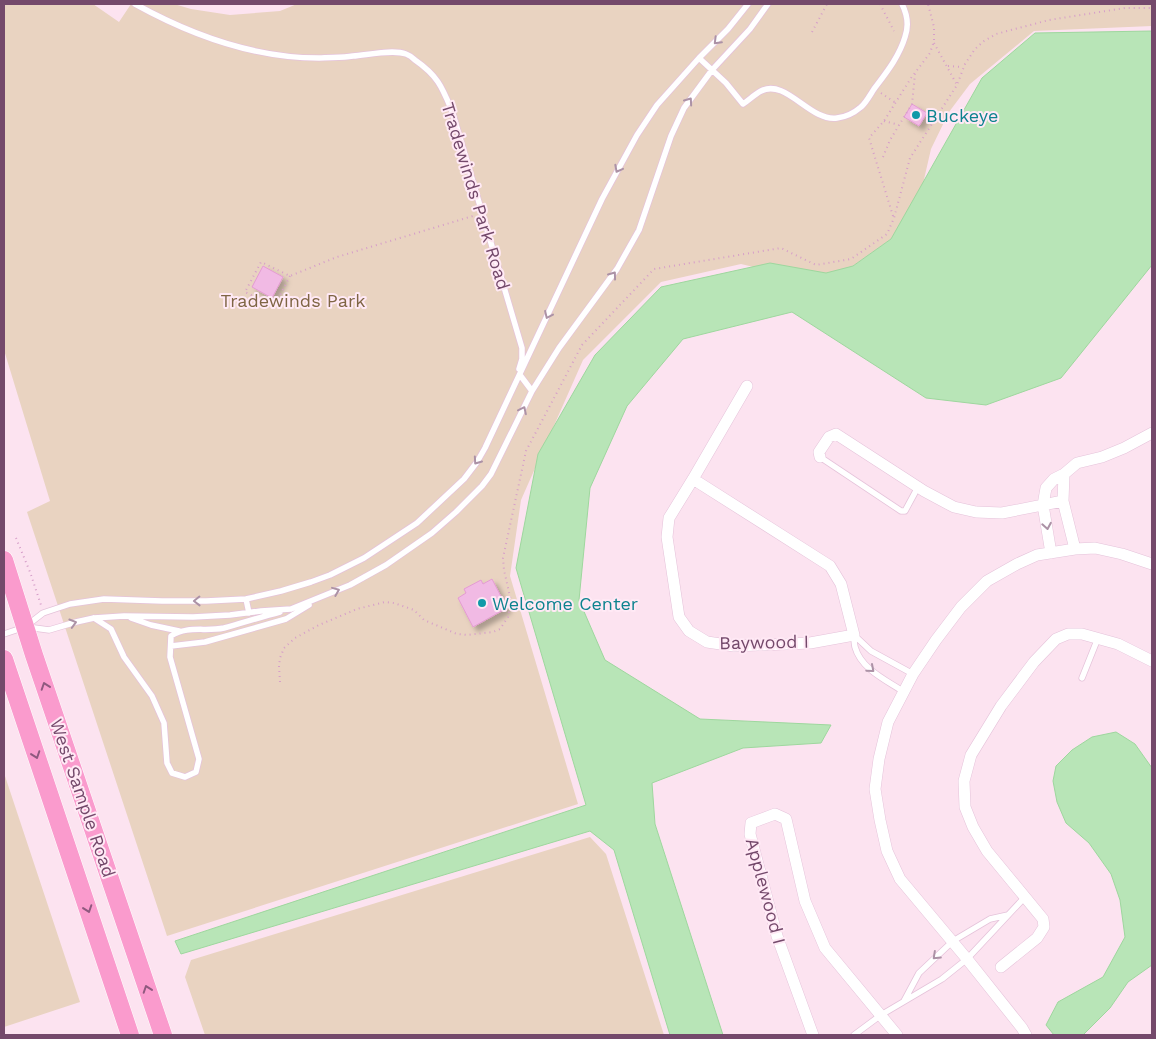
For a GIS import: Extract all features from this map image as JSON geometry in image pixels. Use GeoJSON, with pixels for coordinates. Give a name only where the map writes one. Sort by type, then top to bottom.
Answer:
{"type":"FeatureCollection","features":[{"type":"Feature","properties":{"kind":"main road","name":"West Sample Road"},"geometry":{"type":"LineString","coordinates":[[4,560],[163,1035]]}},
{"type":"Feature","properties":{"kind":"main road","name":"West Sample Road"},"geometry":{"type":"LineString","coordinates":[[4,659],[130,1035]]}},
{"type":"Feature","properties":{"kind":"street","name":"Baywood I"},"geometry":{"type":"LineString","coordinates":[[747,386],[669,518],[667,537],[679,617],[689,631],[707,642],[734,646],[810,642],[854,635]]}},
{"type":"Feature","properties":{"kind":"street"},"geometry":{"type":"LineString","coordinates":[[1051,553],[1043,505],[1046,488],[1054,479],[1064,474],[1077,463],[1117,451],[1152,433]]}},
{"type":"Feature","properties":{"kind":"street"},"geometry":{"type":"LineString","coordinates":[[820,458],[819,452],[824,444],[829,437],[836,434],[918,487],[954,507],[976,512],[1002,513],[1062,502]]}},
{"type":"Feature","properties":{"kind":"street"},"geometry":{"type":"LineString","coordinates":[[1064,474],[1062,502],[1075,550]]}},
{"type":"Feature","properties":{"kind":"street"},"geometry":{"type":"LineString","coordinates":[[693,479],[830,566],[840,584],[854,635]]}},
{"type":"Feature","properties":{"kind":"street"},"geometry":{"type":"LineString","coordinates":[[1026,1035],[967,959],[900,879],[887,850],[875,789],[879,759],[888,722],[913,674],[936,640],[961,607],[987,581],[1017,564],[1038,555],[1075,550],[1095,548],[1122,554],[1152,564]]}},
{"type":"Feature","properties":{"kind":"street"},"geometry":{"type":"LineString","coordinates":[[1001,967],[1037,938],[1044,927],[1043,919],[987,852],[973,827],[965,807],[964,782],[971,755],[1001,706],[1043,651],[1056,639],[1068,634],[1082,634],[1118,644],[1152,661]]}},
{"type":"Feature","properties":{"kind":"street","name":"Applewood I"},"geometry":{"type":"LineString","coordinates":[[813,1035],[777,936],[750,834],[751,823],[774,814],[786,820],[805,901],[825,948],[897,1035]]}},
{"type":"Feature","properties":{"kind":"lane","name":"Tradewinds Park Road"},"geometry":{"type":"LineString","coordinates":[[135,4],[160,18],[225,44],[284,55],[316,58],[350,57],[390,52],[406,54],[435,77],[452,111],[522,348],[522,360],[512,392]]}},
{"type":"Feature","properties":{"kind":"lane","name":"Tradewinds Park Road"},"geometry":{"type":"LineString","coordinates":[[25,627],[43,613],[70,604],[104,599],[162,602],[206,601],[246,599],[281,591],[330,575],[377,550],[417,523],[464,479],[485,448],[602,199],[637,135],[658,105],[699,58],[728,29],[748,4]]}},
{"type":"Feature","properties":{"kind":"lane"},"geometry":{"type":"LineString","coordinates":[[124,616],[151,625],[179,631],[221,628],[291,609],[350,586],[432,533],[456,512],[482,486],[491,474],[532,391],[560,348],[617,269],[639,230],[671,136],[684,108],[712,70],[750,29],[768,4]]}},
{"type":"Feature","properties":{"kind":"lane"},"geometry":{"type":"LineString","coordinates":[[699,58],[726,83],[743,104],[761,91],[774,89],[785,92],[812,111],[825,117],[846,116],[863,106],[897,57],[906,36],[907,21],[902,4]]}},
{"type":"Feature","properties":{"kind":"lane"},"geometry":{"type":"LineString","coordinates":[[520,375],[532,391]]}},
{"type":"Feature","properties":{"kind":"lane"},"geometry":{"type":"LineString","coordinates":[[820,458],[901,512],[905,510],[918,487]]}},
{"type":"Feature","properties":{"kind":"lane"},"geometry":{"type":"LineString","coordinates":[[246,599],[249,613]]}},
{"type":"Feature","properties":{"kind":"lane"},"geometry":{"type":"LineString","coordinates":[[171,646],[206,642],[286,619],[318,599]]}},
{"type":"Feature","properties":{"kind":"lane"},"geometry":{"type":"LineString","coordinates":[[4,634],[25,627],[49,630],[94,618],[124,616],[193,617],[291,609]]}},
{"type":"Feature","properties":{"kind":"lane"},"geometry":{"type":"LineString","coordinates":[[94,618],[111,629],[124,657],[152,696],[164,723],[167,763],[172,772],[185,777],[196,772],[199,759],[170,657],[171,636],[179,631]]}},
{"type":"Feature","properties":{"kind":"lane"},"geometry":{"type":"LineString","coordinates":[[854,635],[871,651],[913,674]]}},
{"type":"Feature","properties":{"kind":"lane"},"geometry":{"type":"LineString","coordinates":[[854,635],[855,646],[861,659],[870,670],[904,692]]}},
{"type":"Feature","properties":{"kind":"lane"},"geometry":{"type":"LineString","coordinates":[[1082,678],[1098,638]]}},
{"type":"Feature","properties":{"kind":"lane"},"geometry":{"type":"LineString","coordinates":[[854,1035],[881,1015],[942,979],[967,959],[1025,897]]}},
{"type":"Feature","properties":{"kind":"lane"},"geometry":{"type":"LineString","coordinates":[[904,1002],[919,973],[953,942],[990,919],[1008,915]]}},
{"type":"Feature","properties":{"kind":"path"},"geometry":{"type":"LineString","coordinates":[[812,32],[827,4]]}},
{"type":"Feature","properties":{"kind":"path"},"geometry":{"type":"LineString","coordinates":[[880,4],[894,31]]}},
{"type":"Feature","properties":{"kind":"path"},"geometry":{"type":"LineString","coordinates":[[894,218],[869,138],[884,121],[911,78],[930,53],[934,41],[934,27],[928,4]]}},
{"type":"Feature","properties":{"kind":"path"},"geometry":{"type":"LineString","coordinates":[[280,682],[280,658],[284,648],[295,638],[319,625],[357,609],[385,602],[414,610],[424,620],[457,634],[467,636],[500,629],[508,617],[511,601],[503,558],[526,451],[582,345],[654,270],[781,248],[816,264],[851,259],[887,234],[894,218],[910,158],[957,85],[963,67],[975,49],[984,41],[996,34],[1049,20],[1125,8],[1152,8]]}},
{"type":"Feature","properties":{"kind":"path"},"geometry":{"type":"LineString","coordinates":[[934,41],[957,85]]}},
{"type":"Feature","properties":{"kind":"path"},"geometry":{"type":"LineString","coordinates":[[947,66],[963,67]]}},
{"type":"Feature","properties":{"kind":"path"},"geometry":{"type":"LineString","coordinates":[[883,157],[890,140],[912,104],[915,74]]}},
{"type":"Feature","properties":{"kind":"path"},"geometry":{"type":"LineString","coordinates":[[875,89],[896,102]]}},
{"type":"Feature","properties":{"kind":"path"},"geometry":{"type":"LineString","coordinates":[[884,121],[899,125]]}},
{"type":"Feature","properties":{"kind":"path"},"geometry":{"type":"LineString","coordinates":[[290,276],[261,262],[245,292],[274,307],[290,276],[338,257],[482,213]]}},
{"type":"Feature","properties":{"kind":"path"},"geometry":{"type":"LineString","coordinates":[[16,538],[41,606]]}},
{"type":"Feature","properties":{"kind":"green space","name":"Tradewinds Park"},"geometry":{"type":"Polygon","coordinates":[[[4,4],[93,4],[119,22],[131,4],[174,4],[191,9],[230,15],[280,11],[297,4],[1152,4],[1152,26],[1034,31],[970,84],[949,112],[931,149],[919,201],[891,239],[853,266],[830,276],[791,276],[741,264],[661,282],[583,360],[521,500],[510,576],[578,804],[167,936],[27,512],[50,501],[4,350],[4,4]]]}},
{"type":"Feature","properties":{"kind":"green space"},"geometry":{"type":"Polygon","coordinates":[[[4,773],[80,1002],[4,1027],[4,773]]]}},
{"type":"Feature","properties":{"kind":"green space"},"geometry":{"type":"Polygon","coordinates":[[[590,837],[606,854],[664,1035],[205,1035],[185,977],[191,960],[590,837]]]}},
{"type":"Feature","properties":{"kind":"shaded area"},"geometry":{"type":"Polygon","coordinates":[[[1152,31],[1152,265],[1061,378],[986,405],[926,398],[792,312],[683,339],[627,406],[590,488],[579,600],[605,660],[700,719],[831,725],[821,743],[743,748],[652,783],[655,824],[723,1035],[670,1035],[614,850],[590,831],[181,954],[175,941],[586,805],[516,568],[538,454],[595,355],[661,287],[770,263],[826,273],[853,266],[891,239],[982,78],[1035,33],[1152,31]]]}},
{"type":"Feature","properties":{"kind":"shaded area"},"geometry":{"type":"Polygon","coordinates":[[[1116,732],[1135,744],[1152,768],[1152,965],[1128,982],[1110,1008],[1083,1035],[1054,1035],[1046,1025],[1058,1002],[1103,977],[1125,937],[1120,900],[1111,874],[1089,843],[1066,823],[1057,802],[1053,781],[1056,766],[1072,750],[1092,737],[1116,732]]]}},
{"type":"Feature","properties":{"kind":"building","name":"Buckeye"},"geometry":{"type":"Polygon","coordinates":[[[912,104],[927,113],[919,126],[904,117],[912,104]]]}},
{"type":"Feature","properties":{"kind":"building"},"geometry":{"type":"Polygon","coordinates":[[[263,266],[283,277],[272,298],[252,287],[263,266]]]}},
{"type":"Feature","properties":{"kind":"building","name":"Welcome Center"},"geometry":{"type":"Polygon","coordinates":[[[492,579],[507,608],[473,627],[458,598],[466,593],[464,589],[481,580],[483,584],[492,579]]]}},
{"type":"Feature","properties":{"kind":"place","name":"Buckeye"},"geometry":{"type":"Point","coordinates":[916,115]}},
{"type":"Feature","properties":{"kind":"place","name":"Welcome Center"},"geometry":{"type":"Point","coordinates":[482,603]}}]}
